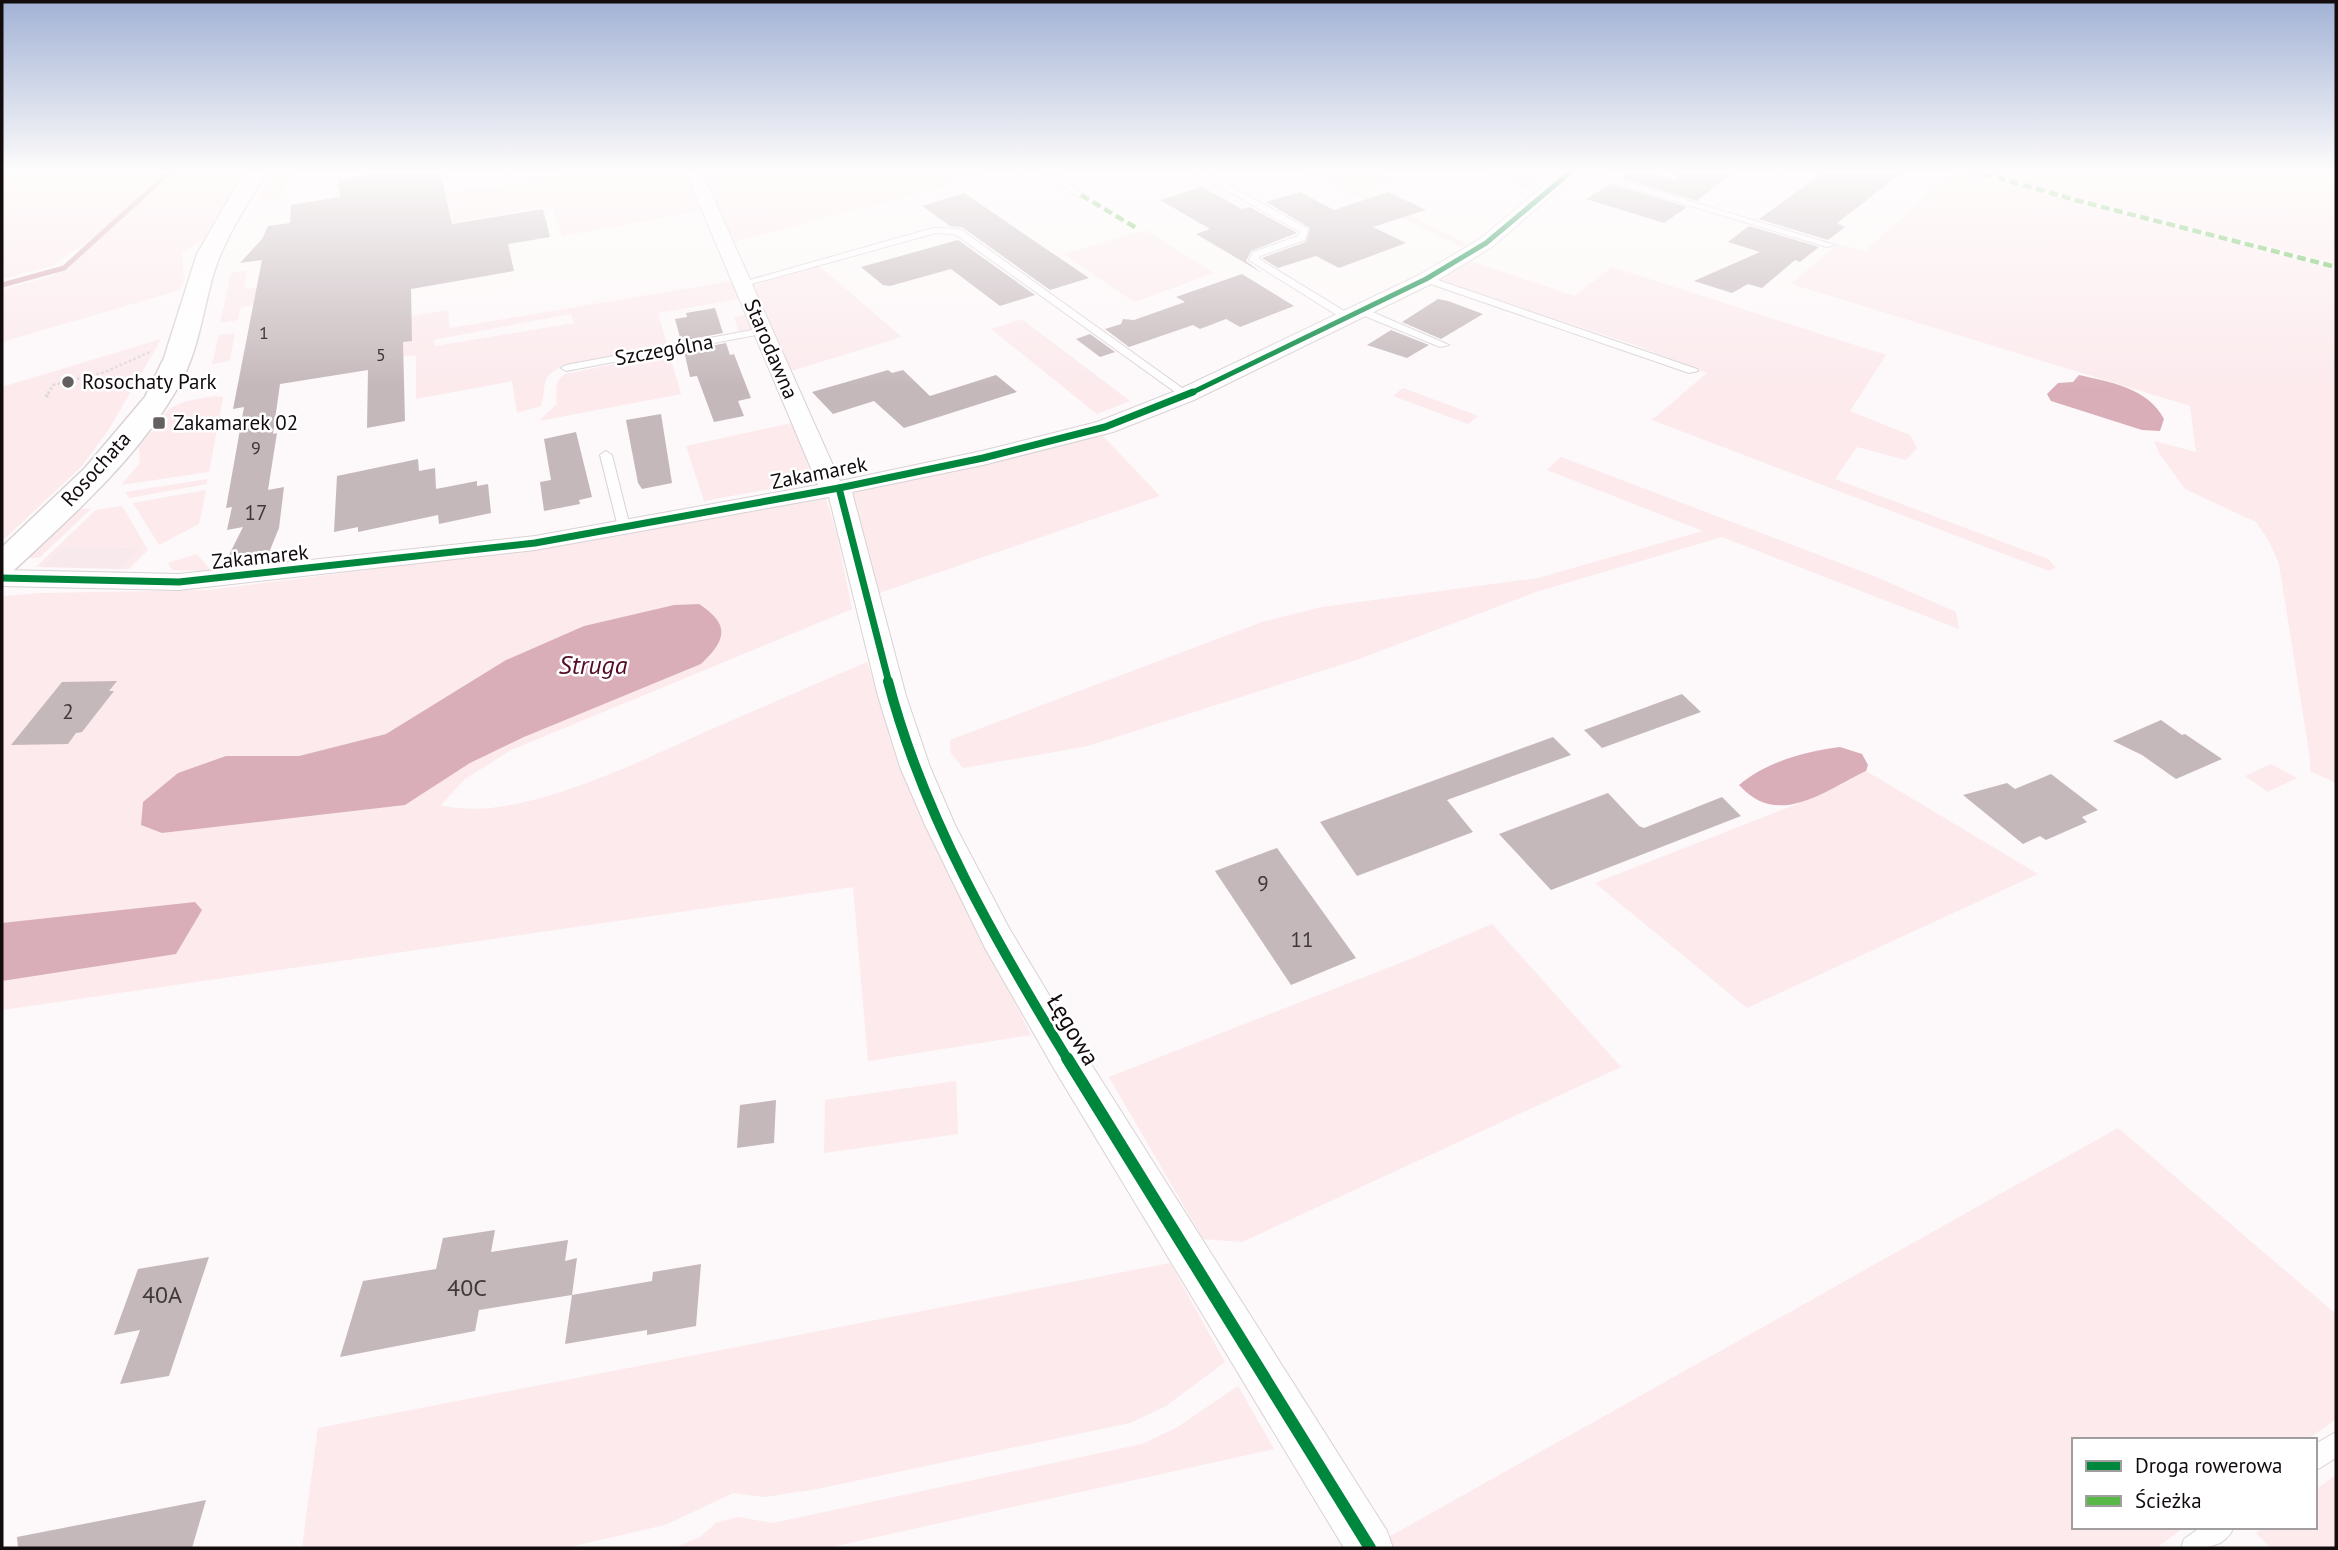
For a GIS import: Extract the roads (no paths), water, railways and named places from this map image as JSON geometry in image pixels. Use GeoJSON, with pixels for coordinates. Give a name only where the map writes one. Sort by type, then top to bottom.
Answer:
{"type":"FeatureCollection","features":[{"type":"Feature","properties":{"kind":"street","name":"Rosochata"},"geometry":{"type":"LineString","coordinates":[[2,564],[79,490],[119,447],[160,391],[171,373],[185,337],[210,253],[216,242]]}},
{"type":"Feature","properties":{"kind":"street","name":"Starodawna"},"geometry":{"type":"LineString","coordinates":[[726,242],[835,489]]}},
{"type":"Feature","properties":{"kind":"street","name":"Zakamarek"},"geometry":{"type":"LineString","coordinates":[[2,578],[179,582],[534,543],[835,489],[983,458],[1105,427],[1186,395],[1426,279],[1487,242]]}},
{"type":"Feature","properties":{"kind":"street","name":"Łęgowa"},"geometry":{"type":"LineString","coordinates":[[835,489],[892,696],[915,767],[946,837],[997,938],[1066,1056],[1370,1548]]}},
{"type":"Feature","properties":{"kind":"lane"},"geometry":{"type":"LineString","coordinates":[[744,283],[891,242]]}},
{"type":"Feature","properties":{"kind":"lane"},"geometry":{"type":"LineString","coordinates":[[973,242],[1186,395]]}},
{"type":"Feature","properties":{"kind":"lane"},"geometry":{"type":"LineString","coordinates":[[1290,242],[1256,254],[1254,260],[1353,313],[1444,345]]}},
{"type":"Feature","properties":{"kind":"lane"},"geometry":{"type":"LineString","coordinates":[[1821,242],[1830,245]]}},
{"type":"Feature","properties":{"kind":"lane"},"geometry":{"type":"LineString","coordinates":[[1426,279],[1693,371]]}},
{"type":"Feature","properties":{"kind":"lane","name":"Szczególna"},"geometry":{"type":"LineString","coordinates":[[566,368],[763,331]]}},
{"type":"Feature","properties":{"kind":"lane"},"geometry":{"type":"LineString","coordinates":[[606,456],[624,527]]}},
{"type":"Feature","properties":{"kind":"lane"},"geometry":{"type":"LineString","coordinates":[[2317,1458],[2336,1444]]}},
{"type":"Feature","properties":{"kind":"lane"},"geometry":{"type":"LineString","coordinates":[[2193,1548],[2219,1529]]}},
{"type":"Feature","properties":{"kind":"water"},"geometry":{"type":"Polygon","coordinates":[[[2079,375],[2103,380],[2138,393],[2157,408],[2164,419],[2160,431],[2142,430],[2051,401],[2047,394],[2058,383],[2073,382],[2079,375]]]}},
{"type":"Feature","properties":{"kind":"water","name":"Struga"},"geometry":{"type":"Polygon","coordinates":[[[699,604],[716,619],[721,633],[716,647],[701,664],[524,737],[470,763],[405,805],[162,833],[141,825],[143,802],[178,773],[226,756],[299,756],[386,734],[506,660],[584,626],[674,605],[699,604]]]}},
{"type":"Feature","properties":{"kind":"water"},"geometry":{"type":"Polygon","coordinates":[[[1840,747],[1862,754],[1868,765],[1866,771],[1818,796],[1785,805],[1769,804],[1754,798],[1739,785],[1761,770],[1787,759],[1840,747]]]}},
{"type":"Feature","properties":{"kind":"water"},"geometry":{"type":"Polygon","coordinates":[[[195,902],[202,910],[176,954],[2,981],[2,923],[195,902]]]}},
{"type":"Feature","properties":{"kind":"waterway"},"geometry":{"type":"LineString","coordinates":[[2,285],[64,268],[92,242]]}},
{"type":"Feature","properties":{"kind":"place","name":"Rosochaty Park"},"geometry":{"type":"Point","coordinates":[68,382]}},
{"type":"Feature","properties":{"kind":"place","name":"Zakamarek 02"},"geometry":{"type":"Point","coordinates":[159,423]}}]}
